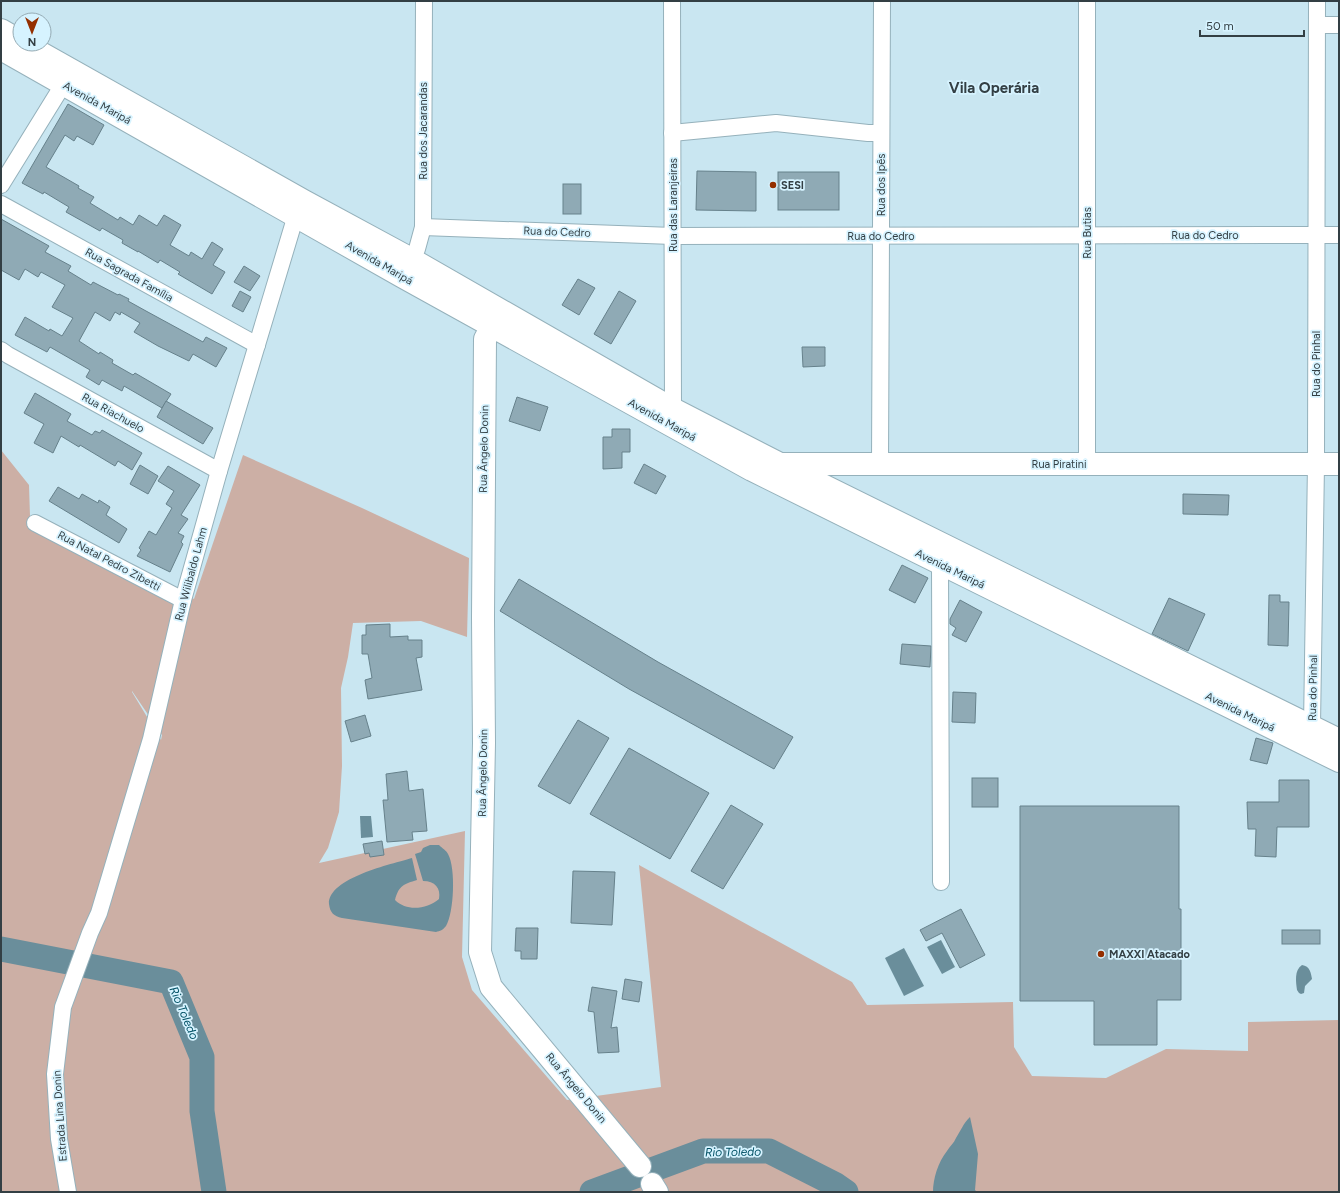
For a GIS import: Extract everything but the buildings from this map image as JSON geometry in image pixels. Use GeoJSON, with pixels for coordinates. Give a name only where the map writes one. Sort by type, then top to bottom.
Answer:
{"type":"FeatureCollection","features":[{"type":"Feature","properties":{"kind":"main road"},"geometry":{"type":"LineString","coordinates":[[1,30],[12,36]]}},
{"type":"Feature","properties":{"kind":"main road","name":"Avenida Maripá"},"geometry":{"type":"LineString","coordinates":[[1,49],[68,77],[497,319],[775,472],[1307,734],[1339,761]]}},
{"type":"Feature","properties":{"kind":"main road","name":"Avenida Maripá"},"geometry":{"type":"LineString","coordinates":[[36,52],[68,77]]}},
{"type":"Feature","properties":{"kind":"main road","name":"Rua Ângelo Donin"},"geometry":{"type":"LineString","coordinates":[[497,319],[485,338],[483,610],[484,743],[480,952],[491,987],[640,1166]]}},
{"type":"Feature","properties":{"kind":"main road","name":"Rua Piratini"},"geometry":{"type":"LineString","coordinates":[[775,472],[880,464],[1339,464]]}},
{"type":"Feature","properties":{"kind":"main road","name":"Avenida Maripá"},"geometry":{"type":"LineString","coordinates":[[810,489],[940,564],[1307,734],[1339,740]]}},
{"type":"Feature","properties":{"kind":"street","name":"Rua dos Jacarandas"},"geometry":{"type":"LineString","coordinates":[[408,269],[423,228],[424,1]]}},
{"type":"Feature","properties":{"kind":"street","name":"Rua das Laranjeiras"},"geometry":{"type":"LineString","coordinates":[[669,415],[673,236],[672,1]]}},
{"type":"Feature","properties":{"kind":"street","name":"Rua dos Ipês"},"geometry":{"type":"LineString","coordinates":[[880,464],[882,1]]}},
{"type":"Feature","properties":{"kind":"street","name":"Rua Butias"},"geometry":{"type":"LineString","coordinates":[[1087,1],[1087,464]]}},
{"type":"Feature","properties":{"kind":"street","name":"Rua do Pinhal"},"geometry":{"type":"LineString","coordinates":[[1307,734],[1316,464],[1317,1]]}},
{"type":"Feature","properties":{"kind":"street"},"geometry":{"type":"LineString","coordinates":[[1317,25],[1339,25]]}},
{"type":"Feature","properties":{"kind":"street"},"geometry":{"type":"LineString","coordinates":[[1,185],[68,77]]}},
{"type":"Feature","properties":{"kind":"street"},"geometry":{"type":"LineString","coordinates":[[672,132],[776,123],[868,133],[881,133]]}},
{"type":"Feature","properties":{"kind":"street","name":"Rua Sagrada Família"},"geometry":{"type":"LineString","coordinates":[[1,204],[257,345]]}},
{"type":"Feature","properties":{"kind":"street","name":"Rua Wilibaldo Lahm"},"geometry":{"type":"LineString","coordinates":[[68,992],[98,913],[151,739],[183,600],[219,471],[300,208]]}},
{"type":"Feature","properties":{"kind":"street","name":"Rua do Cedro"},"geometry":{"type":"LineString","coordinates":[[423,228],[673,236],[1339,235]]}},
{"type":"Feature","properties":{"kind":"street","name":"Rua Riachuelo"},"geometry":{"type":"LineString","coordinates":[[4,353],[219,471]]}},
{"type":"Feature","properties":{"kind":"street","name":"Rua Natal Pedro Zibetti"},"geometry":{"type":"LineString","coordinates":[[36,523],[183,600]]}},
{"type":"Feature","properties":{"kind":"street"},"geometry":{"type":"LineString","coordinates":[[940,564],[941,882]]}},
{"type":"Feature","properties":{"kind":"street","name":"Estrada Lina Donin"},"geometry":{"type":"LineString","coordinates":[[68,992],[63,1007],[55,1074],[59,1139],[68,1192]]}},
{"type":"Feature","properties":{"kind":"street"},"geometry":{"type":"LineString","coordinates":[[640,1166],[654,1188]]}},
{"type":"Feature","properties":{"kind":"shaded area"},"geometry":{"type":"Polygon","coordinates":[[[1,450],[29,485],[30,516],[194,599],[243,455],[469,558],[467,637],[421,621],[353,623],[348,657],[341,688],[342,766],[339,812],[328,848],[319,863],[465,831],[462,957],[472,990],[567,1100],[661,1087],[639,865],[852,982],[867,1005],[1013,1002],[1014,1047],[1032,1076],[1106,1078],[1166,1049],[1248,1051],[1248,1022],[1339,1020],[1339,1192],[1,1192],[1,450]],[[132,691],[161,740],[162,735],[132,691]]]}},
{"type":"Feature","properties":{"kind":"water"},"geometry":{"type":"Polygon","coordinates":[[[360,816],[371,816],[373,837],[361,838],[360,816]]]}},
{"type":"Feature","properties":{"kind":"water"},"geometry":{"type":"Polygon","coordinates":[[[430,845],[439,845],[447,852],[451,861],[453,890],[451,911],[449,920],[443,929],[436,932],[342,918],[331,912],[329,904],[331,895],[339,887],[350,880],[377,868],[412,858],[417,880],[400,888],[395,900],[405,906],[417,908],[429,905],[439,899],[438,888],[431,882],[423,881],[415,854],[421,852],[423,848],[430,845]]]}},
{"type":"Feature","properties":{"kind":"water"},"geometry":{"type":"Polygon","coordinates":[[[941,940],[955,967],[942,974],[927,947],[941,940]]]}},
{"type":"Feature","properties":{"kind":"water"},"geometry":{"type":"Polygon","coordinates":[[[904,948],[924,986],[904,996],[885,958],[904,948]]]}},
{"type":"Feature","properties":{"kind":"water"},"geometry":{"type":"Polygon","coordinates":[[[1302,965],[1307,967],[1311,972],[1312,979],[1305,986],[1304,993],[1301,994],[1297,990],[1296,976],[1299,967],[1302,965]]]}},
{"type":"Feature","properties":{"kind":"water"},"geometry":{"type":"Polygon","coordinates":[[[970,1117],[978,1154],[975,1190],[977,1192],[933,1192],[935,1176],[941,1160],[970,1117]]]}},
{"type":"Feature","properties":{"kind":"waterway","name":"Rio Toledo"},"geometry":{"type":"LineString","coordinates":[[1,949],[171,982],[202,1057],[202,1111],[214,1192]]}},
{"type":"Feature","properties":{"kind":"waterway","name":"Rio Toledo"},"geometry":{"type":"LineString","coordinates":[[592,1192],[703,1151],[769,1151],[836,1185],[846,1192]]}},
{"type":"Feature","properties":{"kind":"place","name":"SESI"},"geometry":{"type":"Point","coordinates":[773,185]}},
{"type":"Feature","properties":{"kind":"place","name":"MAXXI Atacado"},"geometry":{"type":"Point","coordinates":[1101,954]}},
{"type":"Feature","properties":{"kind":"district","name":"Vila Operária"},"geometry":{"type":"Point","coordinates":[994,88]}}]}
